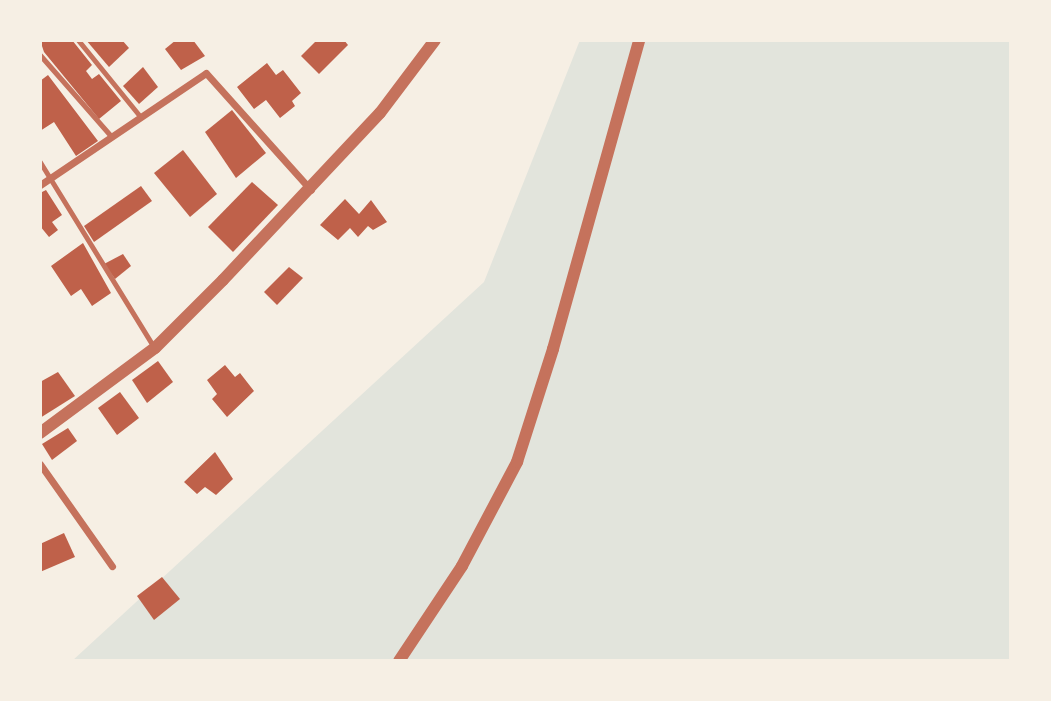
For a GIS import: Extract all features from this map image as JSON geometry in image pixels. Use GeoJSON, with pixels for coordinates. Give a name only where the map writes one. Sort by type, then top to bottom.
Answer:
{"type":"FeatureCollection","features":[{"type":"Feature","properties":{"kind":"street"},"geometry":{"type":"LineString","coordinates":[[40,433],[155,348],[312,191],[380,113],[435,40]]}},
{"type":"Feature","properties":{"kind":"street"},"geometry":{"type":"LineString","coordinates":[[399,661],[462,566],[517,462],[554,349],[639,40]]}},
{"type":"Feature","properties":{"kind":"street"},"geometry":{"type":"LineString","coordinates":[[40,185],[110,135],[206,73],[312,191]]}},
{"type":"Feature","properties":{"kind":"street"},"geometry":{"type":"LineString","coordinates":[[40,464],[112,566]]}},
{"type":"Feature","properties":{"kind":"lane"},"geometry":{"type":"LineString","coordinates":[[78,40],[139,116]]}},
{"type":"Feature","properties":{"kind":"lane"},"geometry":{"type":"LineString","coordinates":[[40,55],[110,135]]}},
{"type":"Feature","properties":{"kind":"lane"},"geometry":{"type":"LineString","coordinates":[[40,162],[155,348]]}},
{"type":"Feature","properties":{"kind":"shaded area"},"geometry":{"type":"Polygon","coordinates":[[[580,40],[1011,40],[1011,661],[72,661],[484,282],[580,40]]]}},
{"type":"Feature","properties":{"kind":"building"},"geometry":{"type":"Polygon","coordinates":[[[40,40],[72,40],[92,65],[86,71],[92,79],[99,74],[121,101],[99,119],[44,52],[40,40]]]}},
{"type":"Feature","properties":{"kind":"building"},"geometry":{"type":"Polygon","coordinates":[[[86,40],[122,40],[129,48],[109,67],[86,40]]]}},
{"type":"Feature","properties":{"kind":"building"},"geometry":{"type":"Polygon","coordinates":[[[176,40],[193,40],[205,56],[181,70],[165,49],[176,40]]]}},
{"type":"Feature","properties":{"kind":"building"},"geometry":{"type":"Polygon","coordinates":[[[317,40],[344,40],[348,45],[319,74],[301,56],[317,40]]]}},
{"type":"Feature","properties":{"kind":"building"},"geometry":{"type":"Polygon","coordinates":[[[267,63],[276,75],[283,70],[301,93],[292,101],[295,106],[280,118],[266,100],[254,109],[237,87],[267,63]]]}},
{"type":"Feature","properties":{"kind":"building"},"geometry":{"type":"Polygon","coordinates":[[[143,67],[158,87],[139,104],[123,86],[143,67]]]}},
{"type":"Feature","properties":{"kind":"building"},"geometry":{"type":"Polygon","coordinates":[[[48,75],[98,141],[76,156],[54,122],[40,131],[40,81],[48,75]]]}},
{"type":"Feature","properties":{"kind":"building"},"geometry":{"type":"Polygon","coordinates":[[[232,110],[266,153],[236,178],[205,132],[232,110]]]}},
{"type":"Feature","properties":{"kind":"building"},"geometry":{"type":"Polygon","coordinates":[[[183,150],[217,194],[190,217],[154,173],[183,150]]]}},
{"type":"Feature","properties":{"kind":"building"},"geometry":{"type":"Polygon","coordinates":[[[252,182],[278,205],[233,252],[208,227],[252,182]]]}},
{"type":"Feature","properties":{"kind":"building"},"geometry":{"type":"Polygon","coordinates":[[[141,186],[152,201],[94,242],[84,226],[141,186]]]}},
{"type":"Feature","properties":{"kind":"building"},"geometry":{"type":"Polygon","coordinates":[[[46,190],[62,215],[52,222],[58,230],[49,237],[40,226],[40,193],[46,190]]]}},
{"type":"Feature","properties":{"kind":"building"},"geometry":{"type":"Polygon","coordinates":[[[345,199],[359,214],[371,200],[387,222],[373,230],[368,226],[358,237],[350,228],[338,240],[320,225],[345,199]]]}},
{"type":"Feature","properties":{"kind":"building"},"geometry":{"type":"Polygon","coordinates":[[[83,243],[111,293],[92,306],[81,289],[71,296],[51,266],[83,243]]]}},
{"type":"Feature","properties":{"kind":"building"},"geometry":{"type":"Polygon","coordinates":[[[123,254],[131,266],[115,279],[104,264],[123,254]]]}},
{"type":"Feature","properties":{"kind":"building"},"geometry":{"type":"Polygon","coordinates":[[[289,267],[303,278],[277,305],[264,292],[289,267]]]}},
{"type":"Feature","properties":{"kind":"building"},"geometry":{"type":"Polygon","coordinates":[[[158,361],[173,382],[147,403],[132,380],[158,361]]]}},
{"type":"Feature","properties":{"kind":"building"},"geometry":{"type":"Polygon","coordinates":[[[225,365],[235,377],[240,373],[254,391],[227,417],[212,399],[217,394],[207,380],[225,365]]]}},
{"type":"Feature","properties":{"kind":"building"},"geometry":{"type":"Polygon","coordinates":[[[58,372],[75,396],[40,418],[40,382],[58,372]]]}},
{"type":"Feature","properties":{"kind":"building"},"geometry":{"type":"Polygon","coordinates":[[[120,392],[139,418],[117,435],[98,408],[120,392]]]}},
{"type":"Feature","properties":{"kind":"building"},"geometry":{"type":"Polygon","coordinates":[[[68,428],[77,441],[52,460],[42,444],[68,428]]]}},
{"type":"Feature","properties":{"kind":"building"},"geometry":{"type":"Polygon","coordinates":[[[215,452],[233,479],[216,495],[205,487],[197,494],[184,482],[215,452]]]}},
{"type":"Feature","properties":{"kind":"building"},"geometry":{"type":"Polygon","coordinates":[[[64,533],[75,557],[40,572],[40,544],[64,533]]]}},
{"type":"Feature","properties":{"kind":"building"},"geometry":{"type":"Polygon","coordinates":[[[162,577],[180,599],[154,620],[137,596],[162,577]]]}}]}
